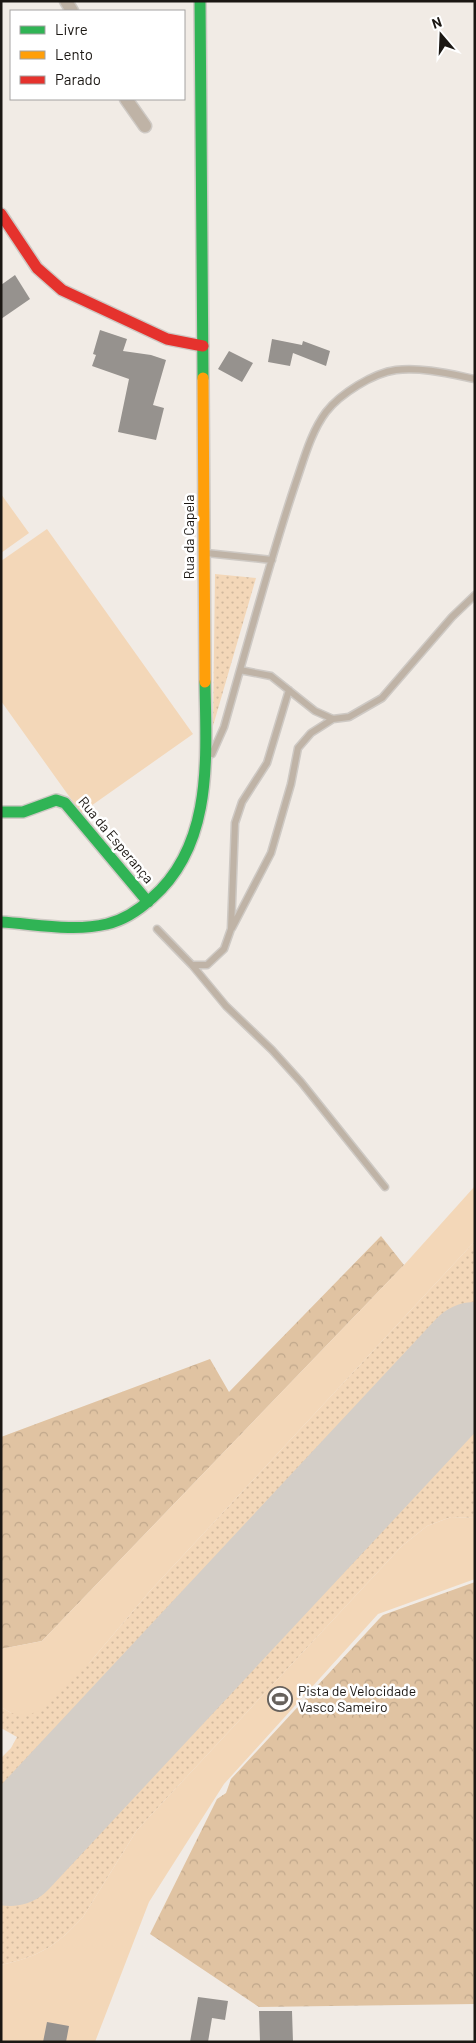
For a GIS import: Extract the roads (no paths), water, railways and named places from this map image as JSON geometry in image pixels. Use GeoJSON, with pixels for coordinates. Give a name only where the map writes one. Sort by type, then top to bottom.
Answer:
{"type":"FeatureCollection","features":[{"type":"Feature","properties":{"kind":"street","name":"Rua da Capela"},"geometry":{"type":"LineString","coordinates":[[1,922],[90,927],[113,922],[131,915],[148,902],[183,863],[197,826],[205,771],[200,1]]}},
{"type":"Feature","properties":{"kind":"street"},"geometry":{"type":"LineString","coordinates":[[127,100],[145,126]]}},
{"type":"Feature","properties":{"kind":"street"},"geometry":{"type":"LineString","coordinates":[[1,214],[37,268],[62,290],[167,339],[203,346]]}},
{"type":"Feature","properties":{"kind":"street","name":"Rua da Esperança"},"geometry":{"type":"LineString","coordinates":[[1,812],[23,812],[56,800],[66,803],[148,902]]}},
{"type":"Feature","properties":{"kind":"lane"},"geometry":{"type":"LineString","coordinates":[[205,771],[224,726],[272,560],[310,443],[326,413],[342,396],[369,379],[396,370],[434,371],[475,379]]}},
{"type":"Feature","properties":{"kind":"lane"},"geometry":{"type":"LineString","coordinates":[[204,553],[272,560]]}},
{"type":"Feature","properties":{"kind":"lane"},"geometry":{"type":"LineString","coordinates":[[192,965],[207,964],[224,949],[231,929],[271,853],[291,784],[298,748],[311,733],[333,719],[349,717],[382,698],[452,617],[475,596]]}},
{"type":"Feature","properties":{"kind":"lane"},"geometry":{"type":"LineString","coordinates":[[240,670],[271,676],[315,711],[333,719]]}},
{"type":"Feature","properties":{"kind":"lane"},"geometry":{"type":"LineString","coordinates":[[231,929],[235,822],[242,802],[267,763],[289,690]]}},
{"type":"Feature","properties":{"kind":"lane"},"geometry":{"type":"LineString","coordinates":[[157,929],[192,965],[226,1006],[272,1050],[301,1082],[385,1187]]}},
{"type":"Feature","properties":{"kind":"place","name":"Pista de Velocidade Vasco Sameiro"},"geometry":{"type":"Point","coordinates":[280,1699]}}]}
